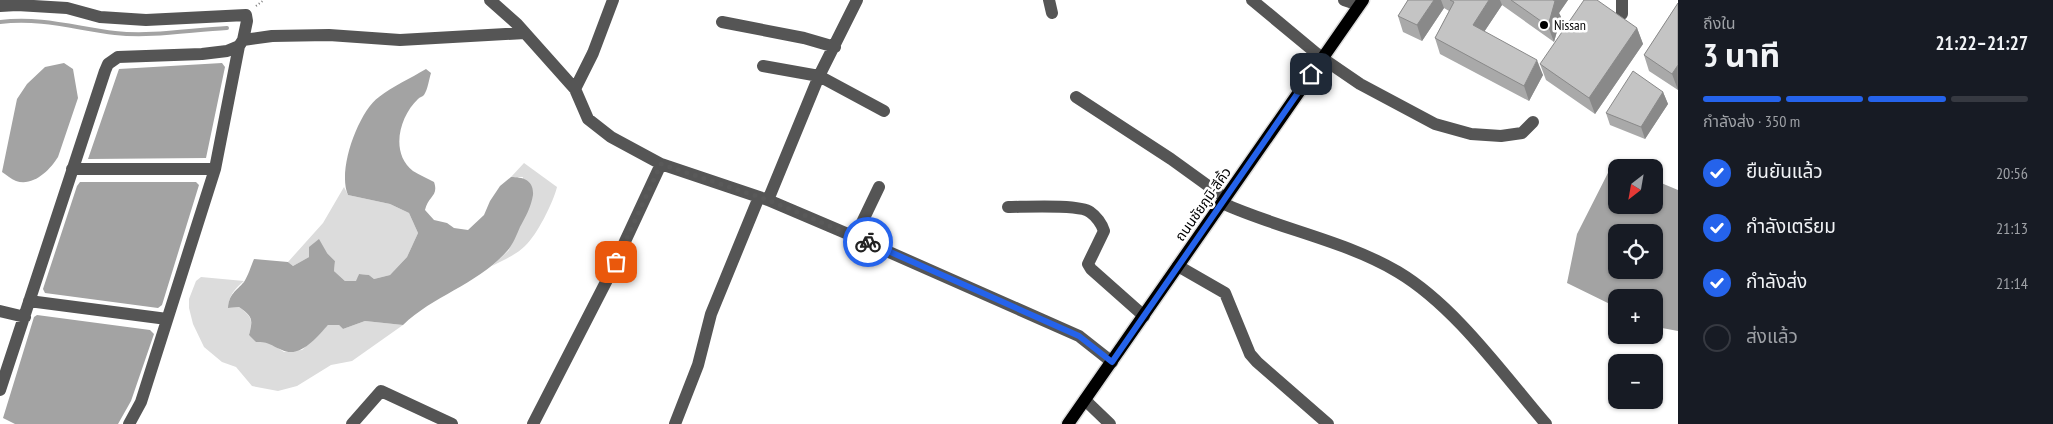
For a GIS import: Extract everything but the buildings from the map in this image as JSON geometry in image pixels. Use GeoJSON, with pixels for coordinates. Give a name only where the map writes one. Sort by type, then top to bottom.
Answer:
{"type":"FeatureCollection","features":[{"type":"Feature","properties":{"kind":"main road","name":"ถนนชัยภูมิ-สีคิ้ว"},"geometry":{"type":"LineString","coordinates":[[1068,424],[1361,2]]}},
{"type":"Feature","properties":{"kind":"street"},"geometry":{"type":"LineString","coordinates":[[490,0],[525,34],[575,89],[588,119],[611,138],[661,164],[763,199],[855,237],[1079,336],[1112,362]]}},
{"type":"Feature","properties":{"kind":"street"},"geometry":{"type":"LineString","coordinates":[[575,89],[593,53],[613,0]]}},
{"type":"Feature","properties":{"kind":"street"},"geometry":{"type":"LineString","coordinates":[[675,424],[698,365],[711,314],[819,76],[857,0]]}},
{"type":"Feature","properties":{"kind":"street"},"geometry":{"type":"LineString","coordinates":[[1252,0],[1322,58],[1360,84],[1435,124],[1471,134],[1501,136],[1522,133],[1533,122]]}},
{"type":"Feature","properties":{"kind":"street"},"geometry":{"type":"LineString","coordinates":[[1344,0],[1361,2]]}},
{"type":"Feature","properties":{"kind":"street"},"geometry":{"type":"LineString","coordinates":[[1622,0],[1622,14]]}},
{"type":"Feature","properties":{"kind":"street"},"geometry":{"type":"LineString","coordinates":[[0,6],[17,5],[67,8],[100,17],[137,20],[246,15],[215,169],[141,402],[129,424]]}},
{"type":"Feature","properties":{"kind":"street"},"geometry":{"type":"LineString","coordinates":[[722,22],[804,38],[835,47]]}},
{"type":"Feature","properties":{"kind":"street"},"geometry":{"type":"LineString","coordinates":[[0,390],[105,71],[112,60],[118,57],[202,54],[227,51],[243,35],[329,35],[400,40],[525,34]]}},
{"type":"Feature","properties":{"kind":"street"},"geometry":{"type":"LineString","coordinates":[[763,66],[819,76],[884,111]]}},
{"type":"Feature","properties":{"kind":"street"},"geometry":{"type":"LineString","coordinates":[[1076,97],[1171,159],[1224,200],[1251,216],[1366,256],[1399,273],[1431,297],[1459,322],[1546,424]]}},
{"type":"Feature","properties":{"kind":"street"},"geometry":{"type":"LineString","coordinates":[[533,424],[608,278],[661,164]]}},
{"type":"Feature","properties":{"kind":"street"},"geometry":{"type":"LineString","coordinates":[[72,169],[215,169]]}},
{"type":"Feature","properties":{"kind":"street"},"geometry":{"type":"LineString","coordinates":[[855,237],[879,187]]}},
{"type":"Feature","properties":{"kind":"street"},"geometry":{"type":"LineString","coordinates":[[1008,207],[1078,208],[1090,211],[1102,224],[1104,230],[1088,264],[1091,269],[1144,316]]}},
{"type":"Feature","properties":{"kind":"street"},"geometry":{"type":"LineString","coordinates":[[1178,266],[1225,293],[1250,354],[1328,424]]}},
{"type":"Feature","properties":{"kind":"street"},"geometry":{"type":"LineString","coordinates":[[29,301],[167,318]]}},
{"type":"Feature","properties":{"kind":"street"},"geometry":{"type":"LineString","coordinates":[[0,311],[25,317]]}},
{"type":"Feature","properties":{"kind":"street"},"geometry":{"type":"LineString","coordinates":[[352,424],[380,391],[449,423]]}},
{"type":"Feature","properties":{"kind":"street"},"geometry":{"type":"LineString","coordinates":[[1085,400],[1110,424]]}},
{"type":"Feature","properties":{"kind":"shaded area"},"geometry":{"type":"Polygon","coordinates":[[[64,63],[73,69],[78,98],[58,157],[46,172],[35,179],[29,182],[16,181],[2,172],[17,99],[27,84],[45,67],[64,63]]]}},
{"type":"Feature","properties":{"kind":"shaded area"},"geometry":{"type":"Polygon","coordinates":[[[222,63],[225,67],[206,158],[88,159],[119,69],[222,63]]]}},
{"type":"Feature","properties":{"kind":"shaded area"},"geometry":{"type":"Polygon","coordinates":[[[426,69],[431,73],[426,90],[424,95],[418,99],[406,115],[402,125],[399,145],[401,155],[413,171],[434,182],[435,190],[425,210],[434,220],[447,223],[454,228],[468,230],[484,215],[490,201],[500,186],[511,177],[527,180],[533,190],[531,204],[512,245],[484,272],[428,305],[403,325],[365,321],[343,329],[339,325],[328,325],[308,345],[295,352],[282,350],[267,343],[256,342],[249,335],[251,319],[247,313],[239,307],[228,308],[231,296],[244,282],[254,259],[288,262],[293,266],[309,257],[309,247],[319,239],[327,253],[335,261],[334,271],[345,281],[356,281],[359,274],[369,275],[374,279],[390,275],[407,257],[418,233],[409,213],[390,204],[348,195],[345,185],[345,172],[347,157],[357,128],[371,105],[390,89],[426,69]]]}},
{"type":"Feature","properties":{"kind":"shaded area"},"geometry":{"type":"Polygon","coordinates":[[[524,163],[557,187],[555,194],[544,218],[530,241],[518,252],[492,266],[509,250],[523,177],[511,177],[524,163]]]}},
{"type":"Feature","properties":{"kind":"shaded area"},"geometry":{"type":"Polygon","coordinates":[[[1608,173],[1608,214],[1663,214],[1663,184],[1678,190],[1678,331],[1663,328],[1663,289],[1608,289],[1608,303],[1567,283],[1577,234],[1608,173]]]}},
{"type":"Feature","properties":{"kind":"shaded area"},"geometry":{"type":"Polygon","coordinates":[[[80,182],[196,182],[199,185],[162,305],[158,308],[45,293],[43,289],[77,186],[80,182]]]}},
{"type":"Feature","properties":{"kind":"shaded area"},"geometry":{"type":"Polygon","coordinates":[[[344,187],[348,195],[390,204],[409,213],[418,233],[407,257],[390,275],[374,279],[369,275],[359,274],[357,281],[345,281],[334,271],[335,261],[327,253],[309,257],[293,266],[288,262],[323,223],[344,187]]]}},
{"type":"Feature","properties":{"kind":"shaded area"},"geometry":{"type":"Polygon","coordinates":[[[201,277],[244,281],[233,293],[228,308],[239,307],[247,313],[251,322],[249,335],[269,342],[284,352],[302,350],[328,325],[339,325],[343,329],[365,321],[403,325],[352,361],[331,365],[297,386],[278,391],[252,386],[236,367],[222,362],[204,347],[193,324],[189,299],[196,281],[201,277]]]}},
{"type":"Feature","properties":{"kind":"shaded area"},"geometry":{"type":"Polygon","coordinates":[[[37,315],[150,330],[154,334],[131,401],[118,424],[15,424],[3,418],[34,317],[37,315]]]}},
{"type":"Feature","properties":{"kind":"waterway"},"geometry":{"type":"LineString","coordinates":[[0,22],[44,22],[129,34],[157,34],[227,28]]}},
{"type":"Feature","properties":{"kind":"way so far"},"geometry":{"type":"LineString","coordinates":[[616,262],[661,164],[768,200],[868,242]]}},
{"type":"Feature","properties":{"kind":"place","name":"Nissan"},"geometry":{"type":"Point","coordinates":[1544,25]}},
{"type":"Feature","properties":{"kind":"route"},"geometry":{"type":"LineString","coordinates":[[868,242],[1079,336],[1112,362],[1311,74]]}}]}
